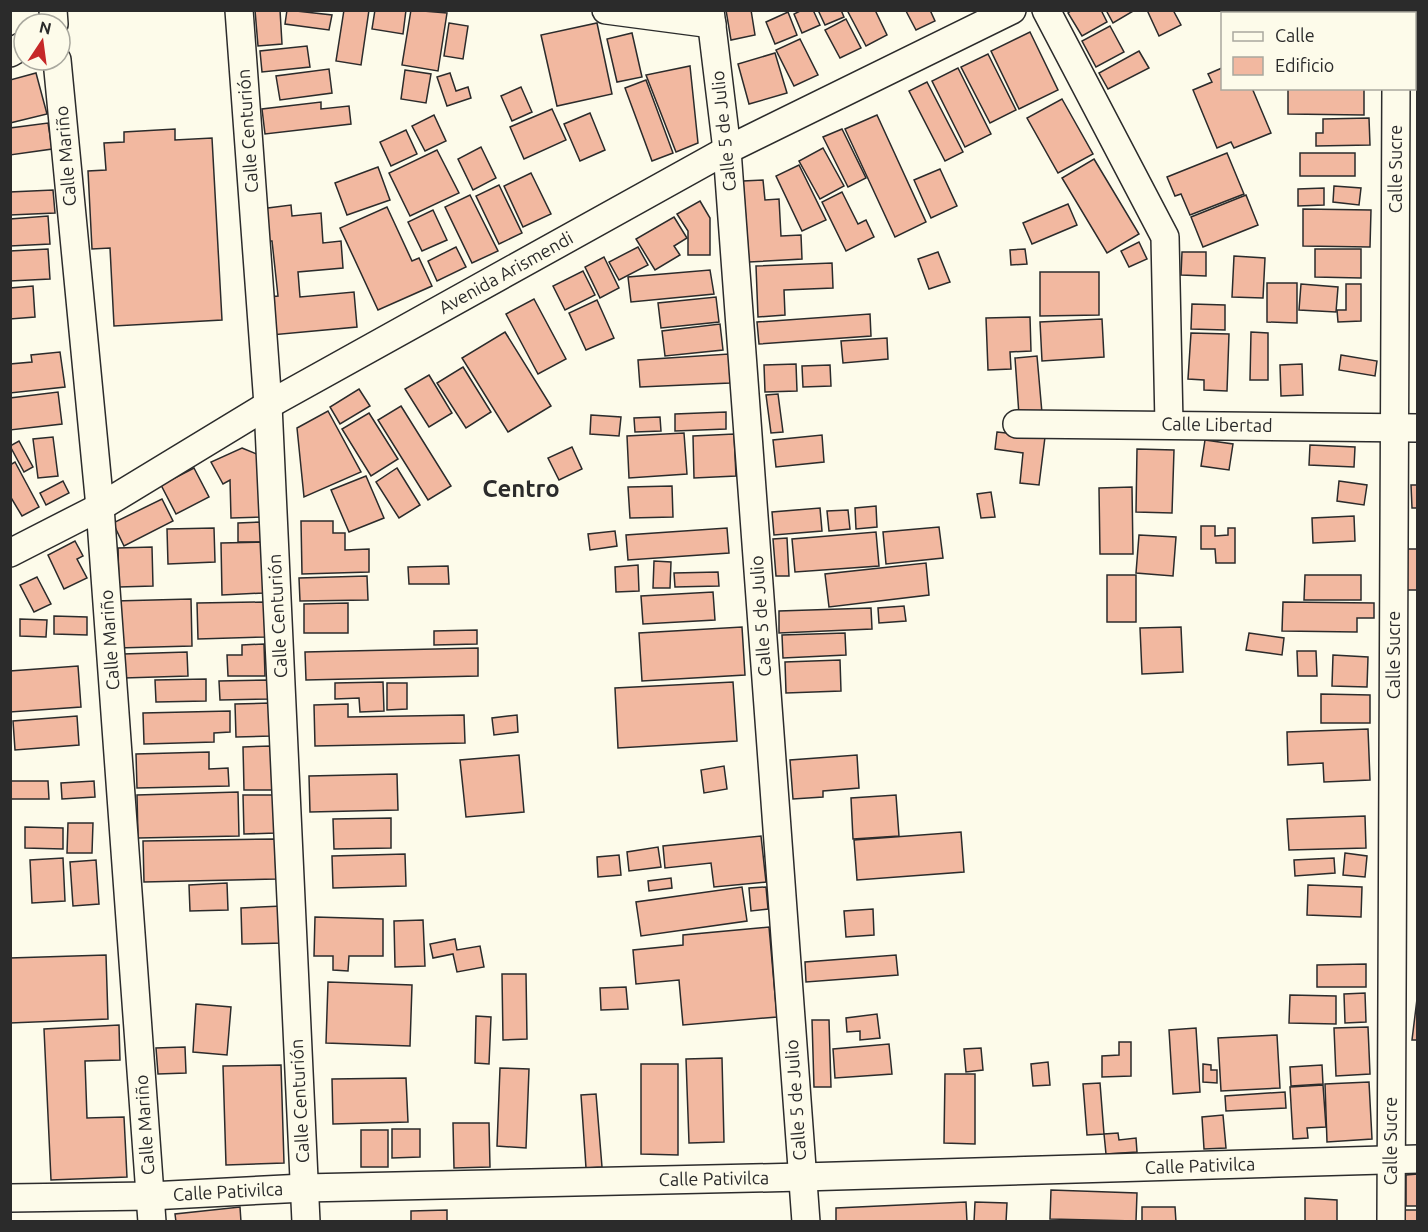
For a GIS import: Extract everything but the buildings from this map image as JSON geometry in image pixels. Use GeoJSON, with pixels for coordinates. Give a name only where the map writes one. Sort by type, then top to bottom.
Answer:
{"type":"FeatureCollection","features":[{"type":"Feature","properties":{"kind":"street","name":"Calle Centurión"},"geometry":{"type":"LineString","coordinates":[[239,10],[268,405],[306,1221]]}},
{"type":"Feature","properties":{"kind":"street"},"geometry":{"type":"LineString","coordinates":[[606,10],[711,17]]}},
{"type":"Feature","properties":{"kind":"street","name":"Avenida Arismendi"},"geometry":{"type":"LineString","coordinates":[[10,553],[100,507],[268,405],[727,150],[1012,10]]}},
{"type":"Feature","properties":{"kind":"street"},"geometry":{"type":"LineString","coordinates":[[1046,10],[1165,237],[1169,424]]}},
{"type":"Feature","properties":{"kind":"street","name":"Calle 5 de Julio"},"geometry":{"type":"LineString","coordinates":[[711,17],[727,150],[806,1221]]}},
{"type":"Feature","properties":{"kind":"street","name":"Calle Mariño"},"geometry":{"type":"LineString","coordinates":[[58,72],[100,507],[151,1209]]}},
{"type":"Feature","properties":{"kind":"street","name":"Calle Sucre"},"geometry":{"type":"LineString","coordinates":[[1391,1221],[1404,1160],[1406,428],[1396,90]]}},
{"type":"Feature","properties":{"kind":"street","name":"Calle Libertad"},"geometry":{"type":"LineString","coordinates":[[1017,424],[1406,428]]}},
{"type":"Feature","properties":{"kind":"street","name":"Calle Pativilca"},"geometry":{"type":"LineString","coordinates":[[10,1198],[151,1209],[304,1188],[1404,1160]]}},
{"type":"Feature","properties":{"kind":"district","name":"Centro"},"geometry":{"type":"Point","coordinates":[521,489]}}]}
